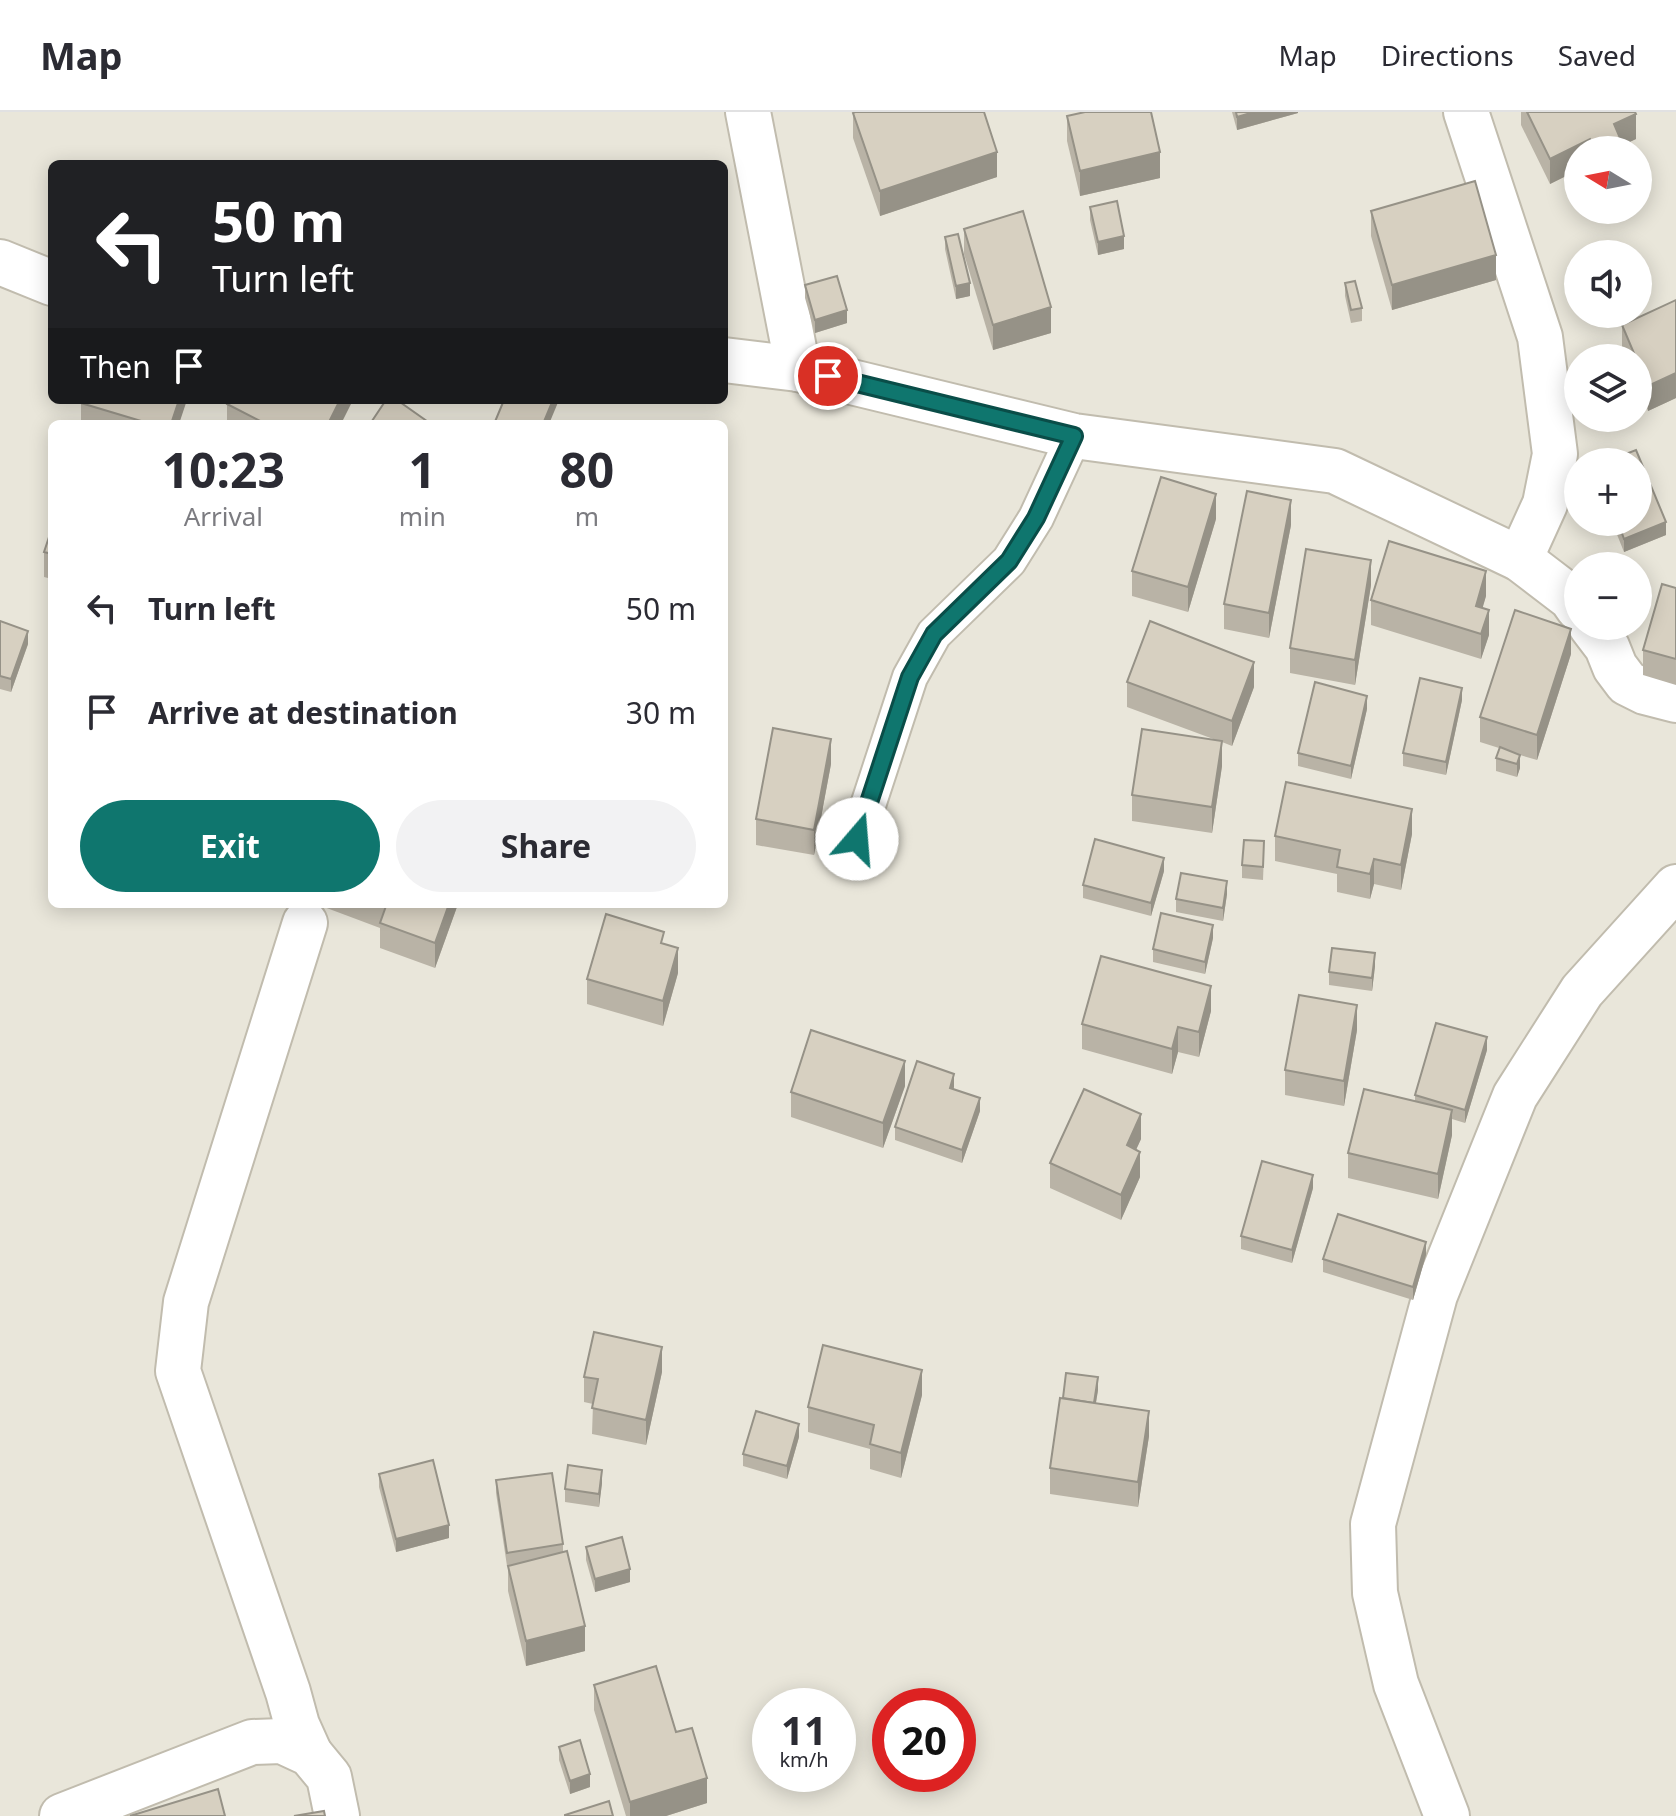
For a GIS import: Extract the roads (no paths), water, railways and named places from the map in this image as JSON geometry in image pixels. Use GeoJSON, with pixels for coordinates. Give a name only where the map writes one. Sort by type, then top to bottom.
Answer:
{"type":"FeatureCollection","features":[{"type":"Feature","properties":{"kind":"street"},"geometry":{"type":"LineString","coordinates":[[748,112],[798,369]]}},
{"type":"Feature","properties":{"kind":"street"},"geometry":{"type":"LineString","coordinates":[[1466,112],[1540,337],[1555,454],[1545,504],[1520,559]]}},
{"type":"Feature","properties":{"kind":"street"},"geometry":{"type":"LineString","coordinates":[[0,262],[48,281]]}},
{"type":"Feature","properties":{"kind":"street"},"geometry":{"type":"LineString","coordinates":[[728,360],[798,369],[1074,436],[1335,471],[1520,559],[1564,593]]}},
{"type":"Feature","properties":{"kind":"street"},"geometry":{"type":"LineString","coordinates":[[1602,640],[1627,683],[1645,692],[1676,700]]}},
{"type":"Feature","properties":{"kind":"street"},"geometry":{"type":"LineString","coordinates":[[1447,1816],[1396,1684],[1375,1593],[1373,1524],[1435,1295],[1515,1096],[1582,991],[1676,887]]}},
{"type":"Feature","properties":{"kind":"street"},"geometry":{"type":"LineString","coordinates":[[305,923],[186,1302],[178,1371],[297,1725],[310,1754],[329,1777],[337,1816]]}},
{"type":"Feature","properties":{"kind":"street"},"geometry":{"type":"LineString","coordinates":[[62,1816],[252,1742],[282,1741],[310,1754]]}},
{"type":"Feature","properties":{"kind":"lane"},"geometry":{"type":"LineString","coordinates":[[857,839],[910,677],[934,634],[1009,561],[1036,518],[1074,436]]}}]}
